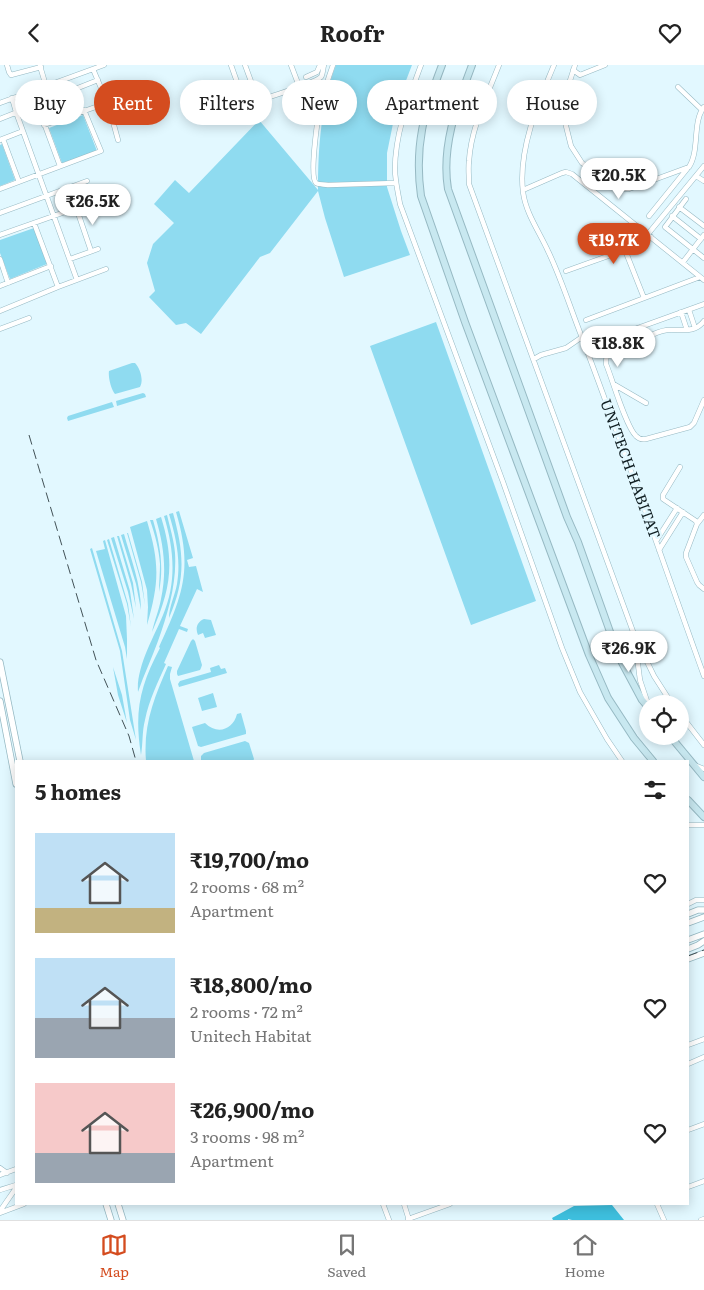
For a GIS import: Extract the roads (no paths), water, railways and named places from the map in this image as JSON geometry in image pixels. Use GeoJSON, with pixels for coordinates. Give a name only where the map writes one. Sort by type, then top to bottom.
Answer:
{"type":"FeatureCollection","features":[{"type":"Feature","properties":{"kind":"main road"},"geometry":{"type":"LineString","coordinates":[[442,65],[423,123],[419,142],[418,178],[420,196],[468,331],[589,655],[608,698],[634,738],[652,760]]}},
{"type":"Feature","properties":{"kind":"main road"},"geometry":{"type":"LineString","coordinates":[[472,65],[449,135],[446,156],[448,189],[619,657],[640,695]]}},
{"type":"Feature","properties":{"kind":"main road"},"geometry":{"type":"LineString","coordinates":[[677,745],[704,777]]}},
{"type":"Feature","properties":{"kind":"main road"},"geometry":{"type":"LineString","coordinates":[[689,802],[704,817]]}},
{"type":"Feature","properties":{"kind":"street"},"geometry":{"type":"LineString","coordinates":[[7,65],[11,75],[40,66],[44,80]]}},
{"type":"Feature","properties":{"kind":"street"},"geometry":{"type":"LineString","coordinates":[[63,80],[104,65]]}},
{"type":"Feature","properties":{"kind":"street"},"geometry":{"type":"LineString","coordinates":[[231,65],[236,80]]}},
{"type":"Feature","properties":{"kind":"street"},"geometry":{"type":"LineString","coordinates":[[246,65],[256,95],[260,99],[282,92]]}},
{"type":"Feature","properties":{"kind":"street"},"geometry":{"type":"LineString","coordinates":[[291,65],[297,80]]}},
{"type":"Feature","properties":{"kind":"street"},"geometry":{"type":"LineString","coordinates":[[306,77],[317,73],[320,65]]}},
{"type":"Feature","properties":{"kind":"street"},"geometry":{"type":"LineString","coordinates":[[313,80],[320,77],[324,65]]}},
{"type":"Feature","properties":{"kind":"street"},"geometry":{"type":"LineString","coordinates":[[333,65],[319,112],[313,175],[315,181],[328,185],[396,183]]}},
{"type":"Feature","properties":{"kind":"street"},"geometry":{"type":"LineString","coordinates":[[420,65],[403,115],[396,161],[396,183],[402,211],[503,482],[562,648],[580,692],[621,760]]}},
{"type":"Feature","properties":{"kind":"street"},"geometry":{"type":"LineString","coordinates":[[499,65],[476,124],[468,162],[469,184],[635,637],[654,676],[666,695]]}},
{"type":"Feature","properties":{"kind":"street","name":"UNITECH HABITAT"},"geometry":{"type":"LineString","coordinates":[[548,80],[554,65]]}},
{"type":"Feature","properties":{"kind":"street"},"geometry":{"type":"LineString","coordinates":[[574,67],[580,75],[604,65]]}},
{"type":"Feature","properties":{"kind":"street"},"geometry":{"type":"LineString","coordinates":[[570,80],[574,67]]}},
{"type":"Feature","properties":{"kind":"street"},"geometry":{"type":"LineString","coordinates":[[93,69],[98,80]]}},
{"type":"Feature","properties":{"kind":"street"},"geometry":{"type":"LineString","coordinates":[[649,216],[689,167],[693,156],[699,117],[703,109],[678,87]]}},
{"type":"Feature","properties":{"kind":"street"},"geometry":{"type":"LineString","coordinates":[[0,103],[15,98]]}},
{"type":"Feature","properties":{"kind":"street"},"geometry":{"type":"LineString","coordinates":[[12,99],[15,109]]}},
{"type":"Feature","properties":{"kind":"street"},"geometry":{"type":"LineString","coordinates":[[0,189],[101,151],[84,110],[94,107]]}},
{"type":"Feature","properties":{"kind":"street"},"geometry":{"type":"LineString","coordinates":[[0,119],[15,112]]}},
{"type":"Feature","properties":{"kind":"street"},"geometry":{"type":"LineString","coordinates":[[21,125],[77,280]]}},
{"type":"Feature","properties":{"kind":"street"},"geometry":{"type":"LineString","coordinates":[[44,125],[60,166]]}},
{"type":"Feature","properties":{"kind":"street"},"geometry":{"type":"LineString","coordinates":[[114,125],[118,140]]}},
{"type":"Feature","properties":{"kind":"street","name":"UNITECH HABITAT"},"geometry":{"type":"LineString","coordinates":[[531,125],[525,151],[523,190],[527,208],[548,251],[582,337],[704,676]]}},
{"type":"Feature","properties":{"kind":"street"},"geometry":{"type":"LineString","coordinates":[[566,125],[572,149],[582,163],[618,187],[629,189],[689,167]]}},
{"type":"Feature","properties":{"kind":"street"},"geometry":{"type":"LineString","coordinates":[[698,128],[704,125]]}},
{"type":"Feature","properties":{"kind":"street"},"geometry":{"type":"LineString","coordinates":[[19,182],[2,139],[23,131]]}},
{"type":"Feature","properties":{"kind":"street"},"geometry":{"type":"LineString","coordinates":[[566,271],[636,247],[649,235],[704,166]]}},
{"type":"Feature","properties":{"kind":"street"},"geometry":{"type":"LineString","coordinates":[[523,190],[562,173],[572,174],[702,279]]}},
{"type":"Feature","properties":{"kind":"street"},"geometry":{"type":"LineString","coordinates":[[696,176],[704,181]]}},
{"type":"Feature","properties":{"kind":"street"},"geometry":{"type":"LineString","coordinates":[[0,213],[87,181]]}},
{"type":"Feature","properties":{"kind":"street"},"geometry":{"type":"LineString","coordinates":[[686,199],[666,225],[666,229],[704,257]]}},
{"type":"Feature","properties":{"kind":"street"},"geometry":{"type":"LineString","coordinates":[[0,235],[99,200]]}},
{"type":"Feature","properties":{"kind":"street"},"geometry":{"type":"LineString","coordinates":[[76,207],[91,251]]}},
{"type":"Feature","properties":{"kind":"street"},"geometry":{"type":"LineString","coordinates":[[680,207],[704,226]]}},
{"type":"Feature","properties":{"kind":"street"},"geometry":{"type":"LineString","coordinates":[[672,217],[702,237],[683,262]]}},
{"type":"Feature","properties":{"kind":"street"},"geometry":{"type":"LineString","coordinates":[[34,223],[58,287]]}},
{"type":"Feature","properties":{"kind":"street"},"geometry":{"type":"LineString","coordinates":[[70,259],[98,249]]}},
{"type":"Feature","properties":{"kind":"street"},"geometry":{"type":"LineString","coordinates":[[625,250],[644,298]]}},
{"type":"Feature","properties":{"kind":"street"},"geometry":{"type":"LineString","coordinates":[[0,259],[8,283]]}},
{"type":"Feature","properties":{"kind":"street"},"geometry":{"type":"LineString","coordinates":[[0,286],[51,266]]}},
{"type":"Feature","properties":{"kind":"street"},"geometry":{"type":"LineString","coordinates":[[0,311],[106,269]]}},
{"type":"Feature","properties":{"kind":"street"},"geometry":{"type":"LineString","coordinates":[[586,320],[702,279]]}},
{"type":"Feature","properties":{"kind":"street"},"geometry":{"type":"LineString","coordinates":[[585,347],[704,304]]}},
{"type":"Feature","properties":{"kind":"street"},"geometry":{"type":"LineString","coordinates":[[689,310],[694,328]]}},
{"type":"Feature","properties":{"kind":"street"},"geometry":{"type":"LineString","coordinates":[[681,313],[687,330]]}},
{"type":"Feature","properties":{"kind":"street"},"geometry":{"type":"LineString","coordinates":[[0,329],[29,318]]}},
{"type":"Feature","properties":{"kind":"street"},"geometry":{"type":"LineString","coordinates":[[704,321],[699,327],[687,330],[664,331],[644,339],[636,353],[610,353],[607,355],[606,364],[628,421],[638,438],[642,439],[690,427],[694,423],[704,401]]}},
{"type":"Feature","properties":{"kind":"street"},"geometry":{"type":"LineString","coordinates":[[534,359],[545,353],[566,348],[582,337]]}},
{"type":"Feature","properties":{"kind":"street"},"geometry":{"type":"LineString","coordinates":[[614,384],[646,403]]}},
{"type":"Feature","properties":{"kind":"street"},"geometry":{"type":"LineString","coordinates":[[680,467],[662,497],[698,524]]}},
{"type":"Feature","properties":{"kind":"street"},"geometry":{"type":"LineString","coordinates":[[656,541],[677,508]]}},
{"type":"Feature","properties":{"kind":"street"},"geometry":{"type":"LineString","coordinates":[[659,550],[683,512]]}},
{"type":"Feature","properties":{"kind":"street"},"geometry":{"type":"LineString","coordinates":[[704,515],[687,549],[686,557],[698,585],[704,589]]}},
{"type":"Feature","properties":{"kind":"street"},"geometry":{"type":"LineString","coordinates":[[635,637],[640,680],[645,695]]}},
{"type":"Feature","properties":{"kind":"street"},"geometry":{"type":"LineString","coordinates":[[0,663],[20,760]]}},
{"type":"Feature","properties":{"kind":"street"},"geometry":{"type":"LineString","coordinates":[[0,701],[15,779]]}},
{"type":"Feature","properties":{"kind":"street"},"geometry":{"type":"LineString","coordinates":[[689,726],[704,745]]}},
{"type":"Feature","properties":{"kind":"street"},"geometry":{"type":"LineString","coordinates":[[693,765],[704,769]]}},
{"type":"Feature","properties":{"kind":"street"},"geometry":{"type":"LineString","coordinates":[[689,825],[704,825]]}},
{"type":"Feature","properties":{"kind":"street"},"geometry":{"type":"LineString","coordinates":[[689,903],[704,900]]}},
{"type":"Feature","properties":{"kind":"street"},"geometry":{"type":"LineString","coordinates":[[689,914],[704,910]]}},
{"type":"Feature","properties":{"kind":"street"},"geometry":{"type":"LineString","coordinates":[[689,923],[704,917]]}},
{"type":"Feature","properties":{"kind":"street"},"geometry":{"type":"LineString","coordinates":[[689,940],[704,934]]}},
{"type":"Feature","properties":{"kind":"street"},"geometry":{"type":"LineString","coordinates":[[689,949],[704,941]]}},
{"type":"Feature","properties":{"kind":"street"},"geometry":{"type":"LineString","coordinates":[[689,959],[704,953]]}},
{"type":"Feature","properties":{"kind":"street"},"geometry":{"type":"LineString","coordinates":[[689,1045],[704,1039]]}},
{"type":"Feature","properties":{"kind":"street"},"geometry":{"type":"LineString","coordinates":[[689,1064],[704,1057]]}},
{"type":"Feature","properties":{"kind":"street"},"geometry":{"type":"LineString","coordinates":[[689,1130],[704,1124]]}},
{"type":"Feature","properties":{"kind":"street"},"geometry":{"type":"LineString","coordinates":[[0,1168],[7,1173]]}},
{"type":"Feature","properties":{"kind":"street"},"geometry":{"type":"LineString","coordinates":[[0,1175],[15,1169]]}},
{"type":"Feature","properties":{"kind":"street"},"geometry":{"type":"LineString","coordinates":[[689,1187],[704,1181]]}},
{"type":"Feature","properties":{"kind":"street"},"geometry":{"type":"LineString","coordinates":[[0,1191],[15,1186]]}},
{"type":"Feature","properties":{"kind":"street"},"geometry":{"type":"LineString","coordinates":[[0,1212],[15,1188]]}},
{"type":"Feature","properties":{"kind":"street"},"geometry":{"type":"LineString","coordinates":[[0,1212],[21,1205]]}},
{"type":"Feature","properties":{"kind":"street"},"geometry":{"type":"LineString","coordinates":[[106,1205],[111,1220]]}},
{"type":"Feature","properties":{"kind":"street"},"geometry":{"type":"LineString","coordinates":[[118,1205],[123,1220]]}},
{"type":"Feature","properties":{"kind":"street"},"geometry":{"type":"LineString","coordinates":[[383,1205],[389,1220]]}},
{"type":"Feature","properties":{"kind":"street"},"geometry":{"type":"LineString","coordinates":[[404,1205],[408,1220],[447,1205]]}},
{"type":"Feature","properties":{"kind":"street"},"geometry":{"type":"LineString","coordinates":[[658,1205],[664,1220]]}},
{"type":"Feature","properties":{"kind":"railway"},"geometry":{"type":"LineString","coordinates":[[29,435],[96,660],[129,736],[136,760]]}},
{"type":"Feature","properties":{"kind":"railway"},"geometry":{"type":"LineString","coordinates":[[689,956],[704,950]]}}]}
